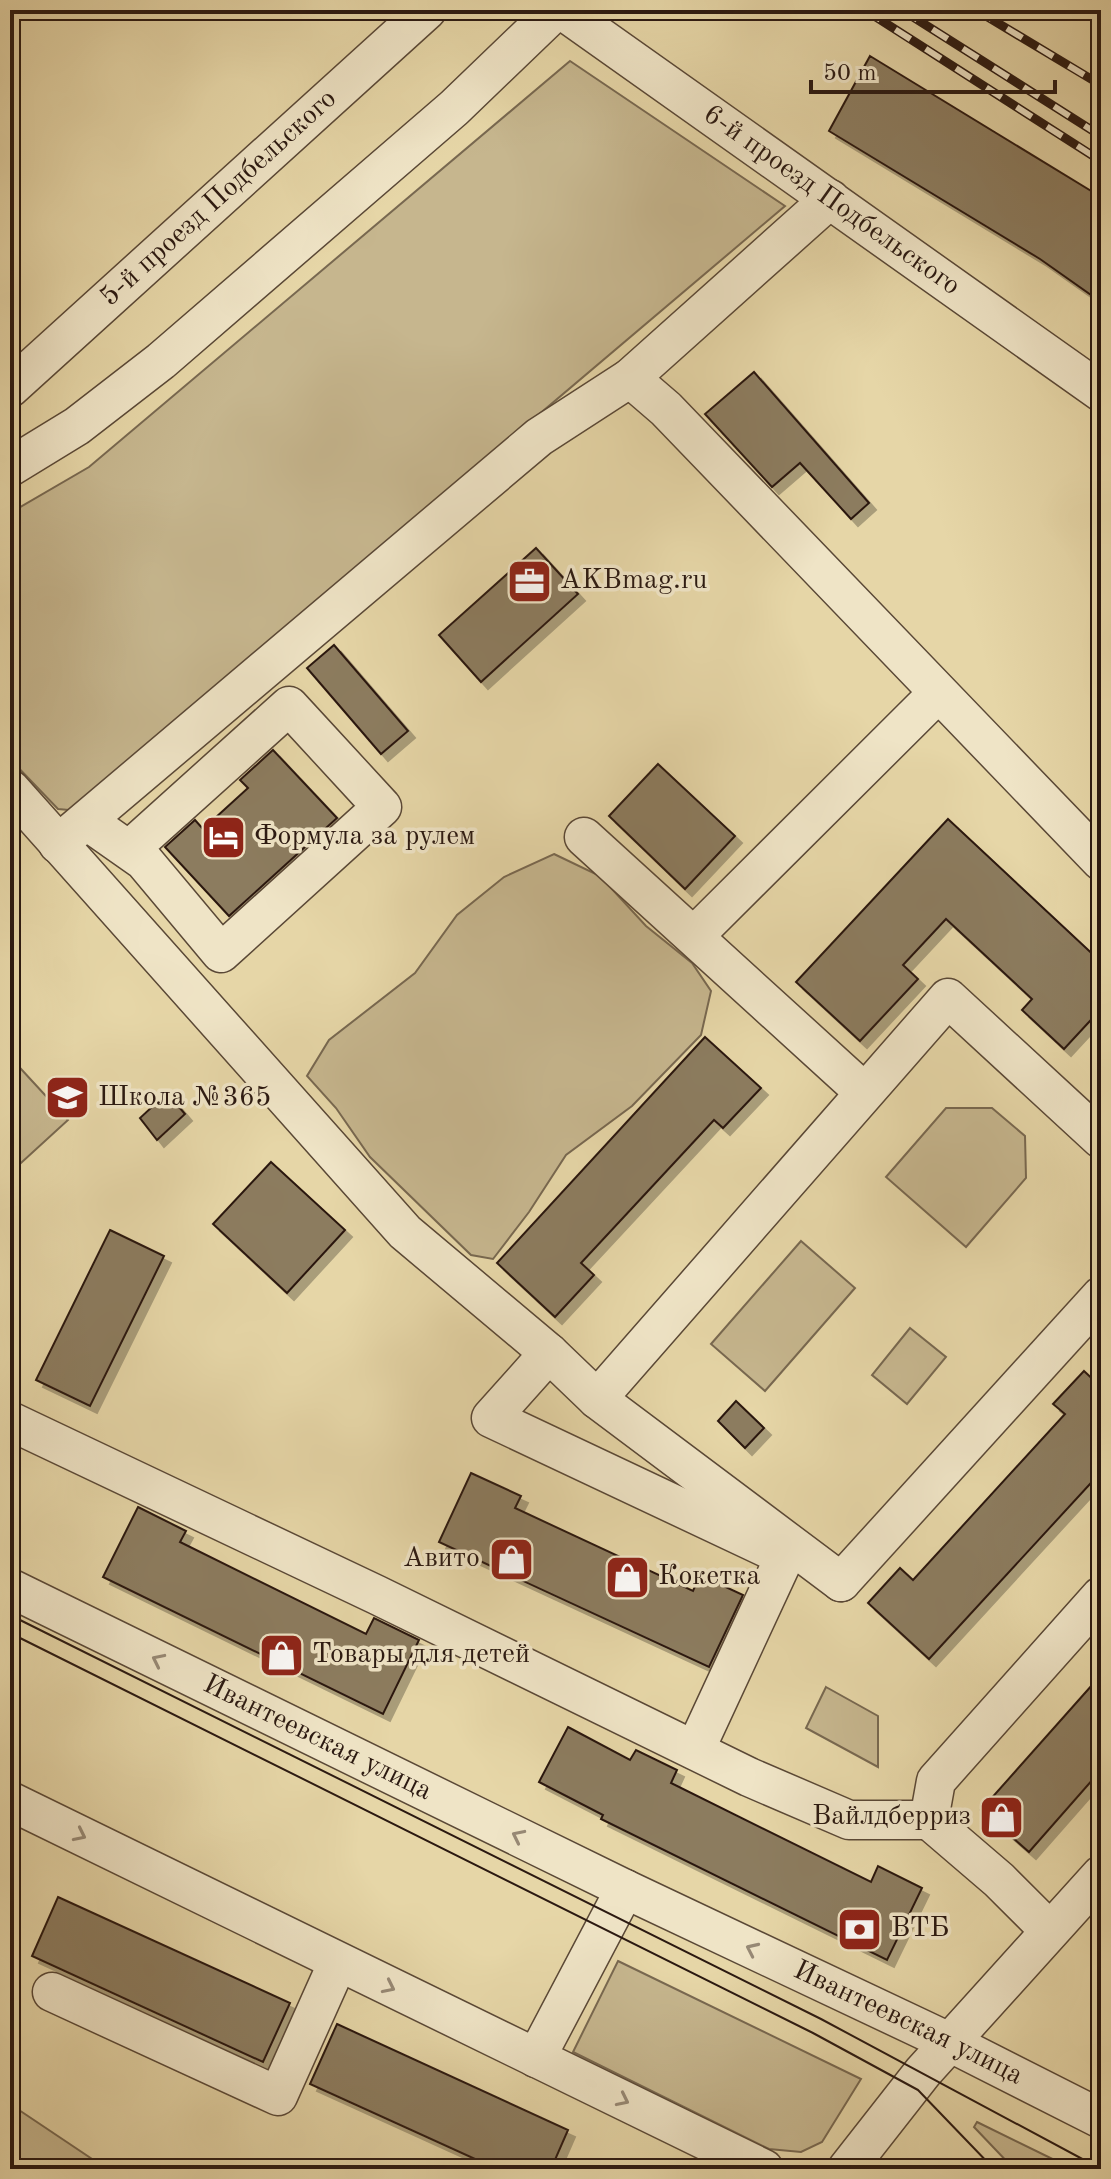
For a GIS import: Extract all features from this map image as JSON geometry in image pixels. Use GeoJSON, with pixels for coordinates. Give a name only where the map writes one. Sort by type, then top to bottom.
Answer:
{"type":"FeatureCollection","features":[{"type":"Feature","properties":{"kind":"street","name":"5-й проезд Подбельского"},"geometry":{"type":"LineString","coordinates":[[10,388],[427,10]]}},
{"type":"Feature","properties":{"kind":"street"},"geometry":{"type":"LineString","coordinates":[[10,467],[77,426],[161,361],[454,108],[537,25],[559,10]]}},
{"type":"Feature","properties":{"kind":"street","name":"6-й проезд Подбельского"},"geometry":{"type":"LineString","coordinates":[[559,10],[1101,392]]}},
{"type":"Feature","properties":{"kind":"street"},"geometry":{"type":"LineString","coordinates":[[72,832],[539,437],[630,378],[830,199]]}},
{"type":"Feature","properties":{"kind":"street"},"geometry":{"type":"LineString","coordinates":[[630,378],[666,409],[1101,861]]}},
{"type":"Feature","properties":{"kind":"street"},"geometry":{"type":"LineString","coordinates":[[694,936],[938,693]]}},
{"type":"Feature","properties":{"kind":"street"},"geometry":{"type":"LineString","coordinates":[[72,832],[129,850],[144,861],[221,953],[382,807],[289,706],[129,850]]}},
{"type":"Feature","properties":{"kind":"street"},"geometry":{"type":"LineString","coordinates":[[10,789],[72,832],[405,1232],[549,1353],[597,1399],[841,1582]]}},
{"type":"Feature","properties":{"kind":"street"},"geometry":{"type":"LineString","coordinates":[[584,837],[864,1092]]}},
{"type":"Feature","properties":{"kind":"street"},"geometry":{"type":"LineString","coordinates":[[597,1399],[948,998],[1101,1139]]}},
{"type":"Feature","properties":{"kind":"street"},"geometry":{"type":"LineString","coordinates":[[841,1582],[1096,1310]]}},
{"type":"Feature","properties":{"kind":"street"},"geometry":{"type":"LineString","coordinates":[[549,1353],[491,1418],[841,1582]]}},
{"type":"Feature","properties":{"kind":"street"},"geometry":{"type":"LineString","coordinates":[[10,1421],[695,1750],[849,1820],[929,1820],[999,1880],[1049,1930]]}},
{"type":"Feature","properties":{"kind":"street"},"geometry":{"type":"LineString","coordinates":[[695,1750],[785,1556]]}},
{"type":"Feature","properties":{"kind":"street","name":"Ивантеевская улица"},"geometry":{"type":"LineString","coordinates":[[10,1588],[625,1889],[949,2042],[1101,2119]]}},
{"type":"Feature","properties":{"kind":"street"},"geometry":{"type":"LineString","coordinates":[[929,1820],[936,1781],[1101,1596]]}},
{"type":"Feature","properties":{"kind":"street"},"geometry":{"type":"LineString","coordinates":[[10,1801],[764,2169]]}},
{"type":"Feature","properties":{"kind":"street"},"geometry":{"type":"LineString","coordinates":[[847,2169],[949,2042],[1101,1875]]}},
{"type":"Feature","properties":{"kind":"street"},"geometry":{"type":"LineString","coordinates":[[536,2058],[625,1889]]}},
{"type":"Feature","properties":{"kind":"street"},"geometry":{"type":"LineString","coordinates":[[52,1992],[278,2096],[338,1962]]}},
{"type":"Feature","properties":{"kind":"shaded area"},"geometry":{"type":"Polygon","coordinates":[[[570,61],[785,206],[79,804],[69,810],[58,809],[10,759],[10,513],[89,467],[570,61]]]}},
{"type":"Feature","properties":{"kind":"shaded area"},"geometry":{"type":"Polygon","coordinates":[[[554,854],[600,876],[646,926],[692,963],[711,991],[701,1035],[632,1106],[566,1155],[529,1212],[493,1259],[471,1255],[370,1157],[336,1108],[307,1076],[329,1040],[415,973],[457,915],[504,877],[554,854]]]}},
{"type":"Feature","properties":{"kind":"shaded area"},"geometry":{"type":"Polygon","coordinates":[[[10,1057],[68,1120],[10,1173],[10,1057]]]}},
{"type":"Feature","properties":{"kind":"shaded area"},"geometry":{"type":"Polygon","coordinates":[[[946,1108],[992,1108],[1025,1136],[1026,1178],[966,1247],[886,1177],[946,1108]]]}},
{"type":"Feature","properties":{"kind":"shaded area"},"geometry":{"type":"Polygon","coordinates":[[[801,1241],[855,1288],[765,1391],[711,1344],[801,1241]]]}},
{"type":"Feature","properties":{"kind":"shaded area"},"geometry":{"type":"Polygon","coordinates":[[[910,1328],[946,1357],[907,1404],[872,1375],[910,1328]]]}},
{"type":"Feature","properties":{"kind":"shaded area"},"geometry":{"type":"Polygon","coordinates":[[[826,1687],[878,1716],[878,1767],[806,1728],[826,1687]]]}},
{"type":"Feature","properties":{"kind":"shaded area"},"geometry":{"type":"Polygon","coordinates":[[[618,1961],[861,2079],[822,2142],[801,2152],[769,2149],[573,2052],[618,1961]]]}},
{"type":"Feature","properties":{"kind":"shaded area"},"geometry":{"type":"Polygon","coordinates":[[[10,2104],[107,2169],[10,2169],[10,2104]]]}},
{"type":"Feature","properties":{"kind":"shaded area"},"geometry":{"type":"Polygon","coordinates":[[[977,2122],[1073,2169],[1014,2169],[974,2127],[977,2122]]]}},
{"type":"Feature","properties":{"kind":"building"},"geometry":{"type":"Polygon","coordinates":[[[870,56],[1101,197],[1101,302],[1040,259],[829,131],[870,56]]]}},
{"type":"Feature","properties":{"kind":"building"},"geometry":{"type":"Polygon","coordinates":[[[754,372],[869,503],[851,519],[800,463],[772,487],[705,414],[754,372]]]}},
{"type":"Feature","properties":{"kind":"building"},"geometry":{"type":"Polygon","coordinates":[[[536,548],[578,594],[481,682],[439,635],[536,548]]]}},
{"type":"Feature","properties":{"kind":"building"},"geometry":{"type":"Polygon","coordinates":[[[334,645],[408,731],[381,754],[307,668],[334,645]]]}},
{"type":"Feature","properties":{"kind":"building"},"geometry":{"type":"Polygon","coordinates":[[[273,750],[337,818],[229,916],[165,847],[195,820],[203,829],[248,788],[240,780],[273,750]]]}},
{"type":"Feature","properties":{"kind":"building"},"geometry":{"type":"Polygon","coordinates":[[[658,764],[735,836],[685,889],[609,816],[658,764]]]}},
{"type":"Feature","properties":{"kind":"building"},"geometry":{"type":"Polygon","coordinates":[[[948,819],[1101,962],[1101,1009],[1064,1049],[1022,1010],[1032,999],[946,919],[903,965],[918,979],[860,1041],[796,982],[948,819]]]}},
{"type":"Feature","properties":{"kind":"building"},"geometry":{"type":"Polygon","coordinates":[[[705,1037],[761,1088],[723,1128],[714,1120],[581,1263],[594,1275],[555,1317],[497,1263],[705,1037]]]}},
{"type":"Feature","properties":{"kind":"building"},"geometry":{"type":"Polygon","coordinates":[[[167,1093],[185,1114],[157,1140],[140,1118],[167,1093]]]}},
{"type":"Feature","properties":{"kind":"building"},"geometry":{"type":"Polygon","coordinates":[[[271,1162],[345,1230],[287,1293],[213,1224],[271,1162]]]}},
{"type":"Feature","properties":{"kind":"building"},"geometry":{"type":"Polygon","coordinates":[[[110,1230],[164,1256],[90,1406],[36,1380],[110,1230]]]}},
{"type":"Feature","properties":{"kind":"building"},"geometry":{"type":"Polygon","coordinates":[[[1084,1371],[1101,1387],[1101,1472],[929,1659],[868,1603],[900,1568],[913,1580],[1065,1414],[1053,1404],[1084,1371]]]}},
{"type":"Feature","properties":{"kind":"building"},"geometry":{"type":"Polygon","coordinates":[[[736,1401],[764,1428],[745,1448],[718,1421],[736,1401]]]}},
{"type":"Feature","properties":{"kind":"building"},"geometry":{"type":"Polygon","coordinates":[[[471,1473],[521,1496],[515,1508],[693,1591],[700,1575],[743,1595],[709,1667],[439,1542],[471,1473]]]}},
{"type":"Feature","properties":{"kind":"building"},"geometry":{"type":"Polygon","coordinates":[[[138,1507],[186,1531],[180,1542],[366,1634],[374,1618],[419,1640],[383,1714],[103,1577],[138,1507]]]}},
{"type":"Feature","properties":{"kind":"building"},"geometry":{"type":"Polygon","coordinates":[[[1101,1675],[1101,1770],[1029,1852],[981,1810],[1101,1675]]]}},
{"type":"Feature","properties":{"kind":"building"},"geometry":{"type":"Polygon","coordinates":[[[568,1727],[630,1760],[636,1750],[677,1770],[671,1783],[871,1882],[878,1866],[922,1888],[887,1960],[601,1819],[603,1815],[539,1782],[568,1727]]]}},
{"type":"Feature","properties":{"kind":"building"},"geometry":{"type":"Polygon","coordinates":[[[58,1897],[290,2003],[263,2062],[32,1956],[58,1897]]]}},
{"type":"Feature","properties":{"kind":"building"},"geometry":{"type":"Polygon","coordinates":[[[337,2024],[568,2130],[551,2169],[497,2169],[310,2084],[337,2024]]]}},
{"type":"Feature","properties":{"kind":"tram line"},"geometry":{"type":"LineString","coordinates":[[10,1615],[821,2019],[1101,2169]]}},
{"type":"Feature","properties":{"kind":"tram line"},"geometry":{"type":"LineString","coordinates":[[10,1633],[813,2033],[918,2090],[994,2169]]}},
{"type":"Feature","properties":{"kind":"railway"},"geometry":{"type":"LineString","coordinates":[[865,10],[1101,161]]}},
{"type":"Feature","properties":{"kind":"railway"},"geometry":{"type":"LineString","coordinates":[[902,10],[1101,136]]}},
{"type":"Feature","properties":{"kind":"railway"},"geometry":{"type":"LineString","coordinates":[[976,10],[1101,85]]}},
{"type":"Feature","properties":{"kind":"place","name":"AKBmag.ru"},"geometry":{"type":"Point","coordinates":[529,581]}},
{"type":"Feature","properties":{"kind":"place","name":"Формула за рулем"},"geometry":{"type":"Point","coordinates":[223,837]}},
{"type":"Feature","properties":{"kind":"place","name":"Школа №365"},"geometry":{"type":"Point","coordinates":[67,1098]}},
{"type":"Feature","properties":{"kind":"place","name":"Авито"},"geometry":{"type":"Point","coordinates":[511,1559]}},
{"type":"Feature","properties":{"kind":"place","name":"Кокетка"},"geometry":{"type":"Point","coordinates":[627,1577]}},
{"type":"Feature","properties":{"kind":"place","name":"Товары для детей"},"geometry":{"type":"Point","coordinates":[281,1655]}},
{"type":"Feature","properties":{"kind":"place","name":"Вайлдберриз"},"geometry":{"type":"Point","coordinates":[1002,1817]}},
{"type":"Feature","properties":{"kind":"place","name":"ВТБ"},"geometry":{"type":"Point","coordinates":[860,1929]}}]}
